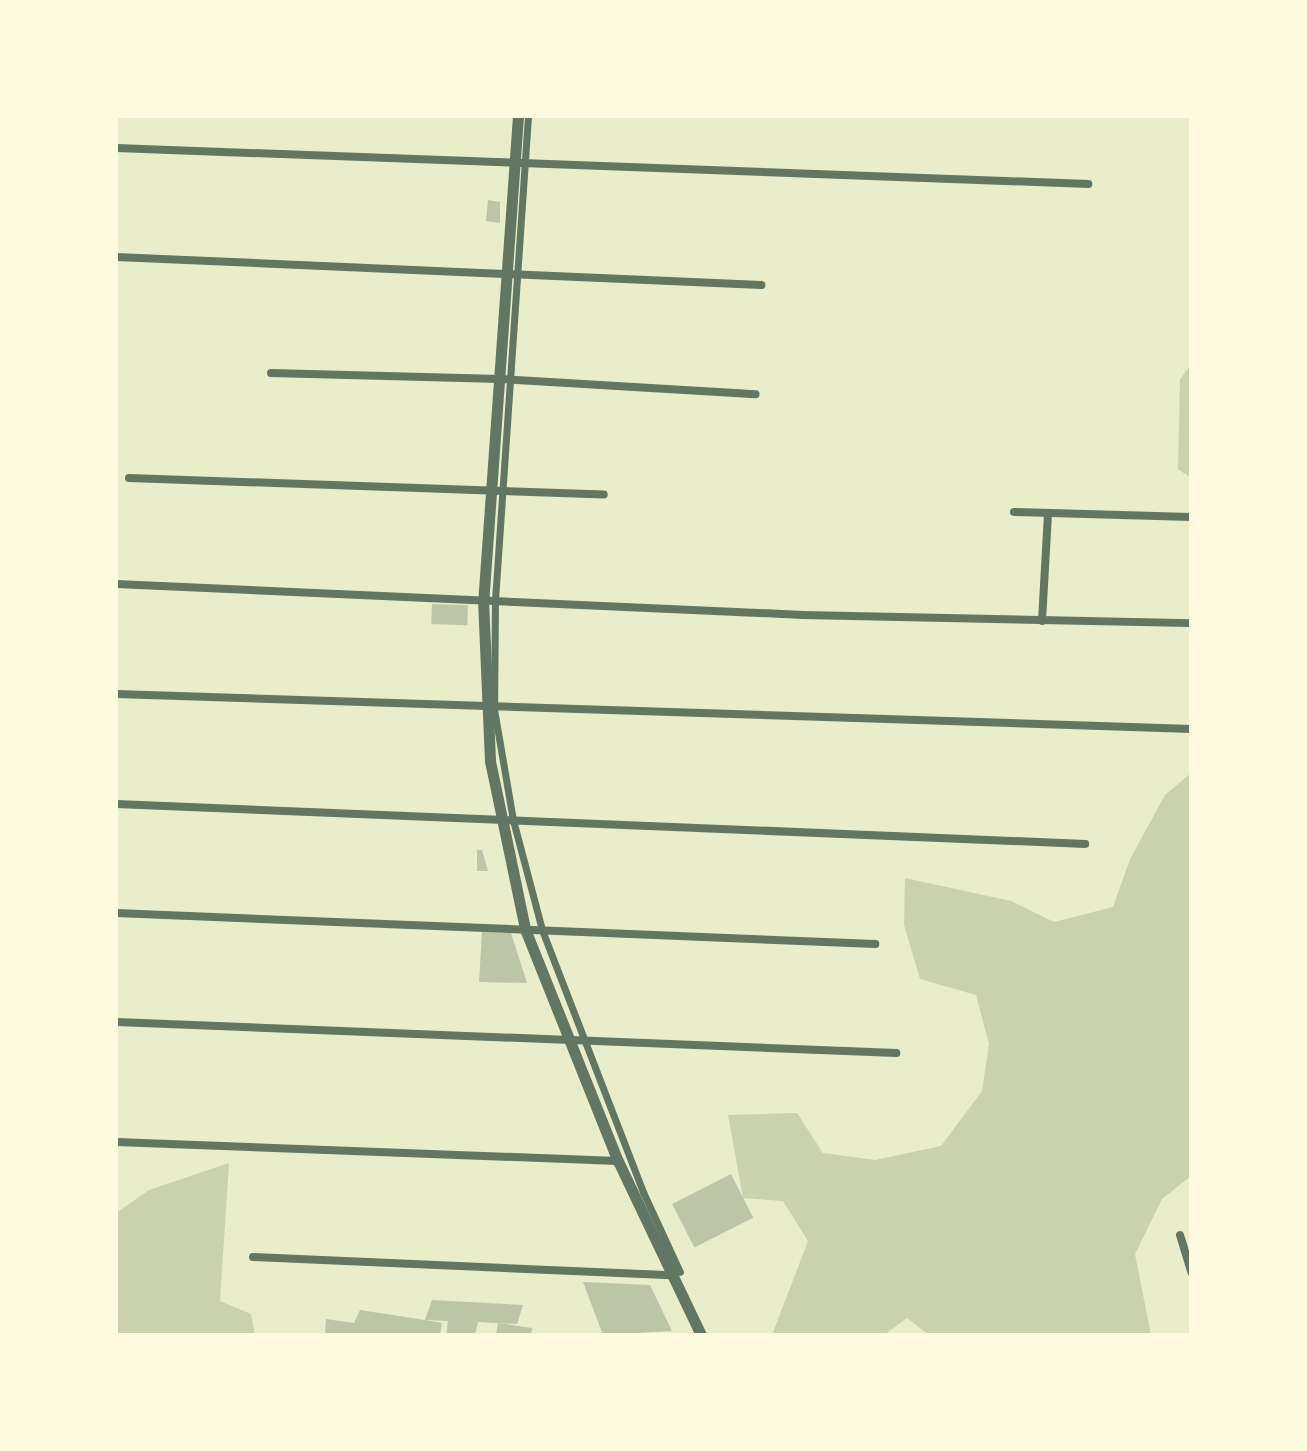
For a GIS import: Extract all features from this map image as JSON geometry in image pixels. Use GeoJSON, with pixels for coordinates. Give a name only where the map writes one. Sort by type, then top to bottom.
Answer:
{"type":"FeatureCollection","features":[{"type":"Feature","properties":{"kind":"street"},"geometry":{"type":"LineString","coordinates":[[518,116],[520,271],[506,380],[489,600],[489,709],[499,819],[525,929],[566,1040],[618,1161],[676,1274]]}},
{"type":"Feature","properties":{"kind":"street"},"geometry":{"type":"LineString","coordinates":[[506,380],[506,271],[528,116]]}},
{"type":"Feature","properties":{"kind":"street"},"geometry":{"type":"LineString","coordinates":[[116,148],[1088,184]]}},
{"type":"Feature","properties":{"kind":"street"},"geometry":{"type":"LineString","coordinates":[[116,257],[520,271],[761,285]]}},
{"type":"Feature","properties":{"kind":"street"},"geometry":{"type":"LineString","coordinates":[[271,373],[506,380],[756,394]]}},
{"type":"Feature","properties":{"kind":"street"},"geometry":{"type":"LineString","coordinates":[[129,478],[604,495]]}},
{"type":"Feature","properties":{"kind":"street"},"geometry":{"type":"LineString","coordinates":[[1014,512],[1191,517]]}},
{"type":"Feature","properties":{"kind":"street"},"geometry":{"type":"LineString","coordinates":[[1042,621],[1048,513]]}},
{"type":"Feature","properties":{"kind":"street"},"geometry":{"type":"LineString","coordinates":[[116,584],[1042,621],[1191,623]]}},
{"type":"Feature","properties":{"kind":"street"},"geometry":{"type":"LineString","coordinates":[[116,694],[489,709],[1191,729]]}},
{"type":"Feature","properties":{"kind":"street"},"geometry":{"type":"LineString","coordinates":[[489,709],[513,820],[542,930],[701,1335]]}},
{"type":"Feature","properties":{"kind":"street"},"geometry":{"type":"LineString","coordinates":[[116,804],[1085,844]]}},
{"type":"Feature","properties":{"kind":"street"},"geometry":{"type":"LineString","coordinates":[[116,913],[875,944]]}},
{"type":"Feature","properties":{"kind":"street"},"geometry":{"type":"LineString","coordinates":[[116,1022],[896,1053]]}},
{"type":"Feature","properties":{"kind":"street"},"geometry":{"type":"LineString","coordinates":[[116,1142],[618,1161]]}},
{"type":"Feature","properties":{"kind":"street"},"geometry":{"type":"LineString","coordinates":[[1180,1235],[1191,1272]]}},
{"type":"Feature","properties":{"kind":"street"},"geometry":{"type":"LineString","coordinates":[[253,1257],[676,1274]]}},
{"type":"Feature","properties":{"kind":"green space"},"geometry":{"type":"Polygon","coordinates":[[[1191,365],[1191,478],[1178,469],[1180,379],[1191,365]]]}},
{"type":"Feature","properties":{"kind":"green space"},"geometry":{"type":"Polygon","coordinates":[[[1191,773],[1191,1176],[1162,1199],[1135,1254],[1151,1335],[929,1335],[907,1318],[884,1335],[772,1335],[808,1241],[783,1201],[743,1198],[728,1115],[797,1113],[823,1153],[875,1160],[941,1146],[982,1091],[989,1044],[976,995],[920,979],[904,925],[905,878],[1011,901],[1054,922],[1113,907],[1130,859],[1165,795],[1191,773]]]}},
{"type":"Feature","properties":{"kind":"green space"},"geometry":{"type":"Polygon","coordinates":[[[229,1163],[220,1301],[251,1314],[255,1335],[116,1335],[116,1213],[149,1190],[229,1163]]]}},
{"type":"Feature","properties":{"kind":"building"},"geometry":{"type":"Polygon","coordinates":[[[488,200],[500,202],[500,223],[486,221],[488,200]]]}},
{"type":"Feature","properties":{"kind":"building"},"geometry":{"type":"Polygon","coordinates":[[[432,604],[468,605],[467,625],[431,624],[432,604]]]}},
{"type":"Feature","properties":{"kind":"building"},"geometry":{"type":"Polygon","coordinates":[[[477,850],[482,850],[488,871],[477,871],[477,850]]]}},
{"type":"Feature","properties":{"kind":"building"},"geometry":{"type":"Polygon","coordinates":[[[482,932],[511,933],[527,983],[479,982],[482,932]]]}},
{"type":"Feature","properties":{"kind":"building"},"geometry":{"type":"Polygon","coordinates":[[[731,1174],[753,1218],[694,1248],[672,1204],[731,1174]]]}},
{"type":"Feature","properties":{"kind":"building"},"geometry":{"type":"Polygon","coordinates":[[[583,1282],[650,1285],[672,1331],[603,1335],[583,1282]]]}},
{"type":"Feature","properties":{"kind":"building"},"geometry":{"type":"Polygon","coordinates":[[[432,1300],[523,1305],[517,1324],[478,1322],[475,1335],[446,1335],[448,1321],[425,1320],[432,1300]]]}},
{"type":"Feature","properties":{"kind":"building"},"geometry":{"type":"Polygon","coordinates":[[[360,1310],[442,1323],[440,1335],[325,1335],[326,1319],[354,1323],[360,1310]]]}},
{"type":"Feature","properties":{"kind":"building"},"geometry":{"type":"Polygon","coordinates":[[[498,1323],[532,1328],[531,1335],[496,1335],[498,1323]]]}}]}
